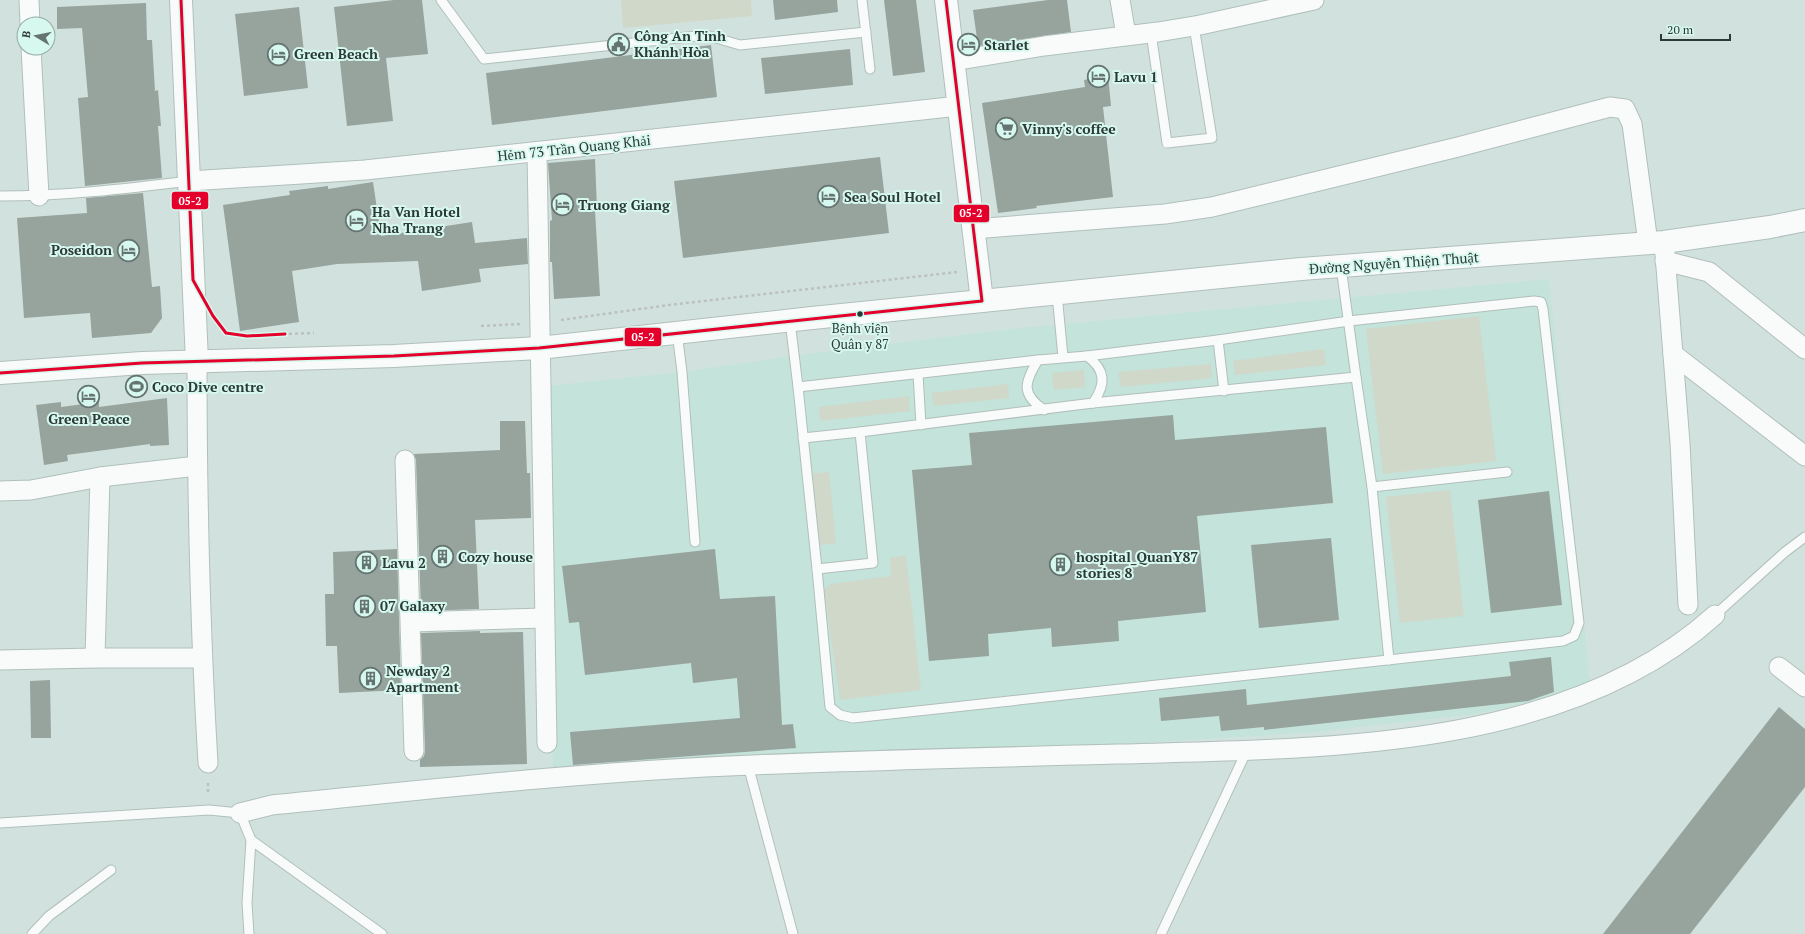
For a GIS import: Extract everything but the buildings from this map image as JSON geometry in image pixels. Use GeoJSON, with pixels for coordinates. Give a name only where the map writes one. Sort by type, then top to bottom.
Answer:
{"type":"FeatureCollection","features":[{"type":"Feature","properties":{"kind":"street"},"geometry":{"type":"LineString","coordinates":[[29,0],[30,16]]}},
{"type":"Feature","properties":{"kind":"street"},"geometry":{"type":"LineString","coordinates":[[181,0],[197,361],[197,466],[202,658],[208,762]]}},
{"type":"Feature","properties":{"kind":"street"},"geometry":{"type":"LineString","coordinates":[[946,0],[982,301]]}},
{"type":"Feature","properties":{"kind":"street"},"geometry":{"type":"LineString","coordinates":[[1120,0],[1126,35]]}},
{"type":"Feature","properties":{"kind":"street"},"geometry":{"type":"LineString","coordinates":[[953,61],[1044,46],[1151,33],[1194,26],[1242,8],[1314,0]]}},
{"type":"Feature","properties":{"kind":"street"},"geometry":{"type":"LineString","coordinates":[[32,56],[39,196]]}},
{"type":"Feature","properties":{"kind":"street","name":"Hẻm 73 Trần Quang Khải"},"geometry":{"type":"LineString","coordinates":[[189,181],[365,170],[959,106]]}},
{"type":"Feature","properties":{"kind":"street"},"geometry":{"type":"LineString","coordinates":[[973,229],[1165,214],[1212,207],[1458,147],[1610,107],[1625,109],[1632,124],[1659,249],[1673,354],[1680,443],[1688,605]]}},
{"type":"Feature","properties":{"kind":"street"},"geometry":{"type":"LineString","coordinates":[[537,152],[540,323],[539,348],[547,743]]}},
{"type":"Feature","properties":{"kind":"street","name":"Đường Nguyễn Thiện Thuật"},"geometry":{"type":"LineString","coordinates":[[0,374],[142,363],[394,356],[539,348],[677,332],[982,301],[1342,267],[1659,249],[1805,220]]}},
{"type":"Feature","properties":{"kind":"street"},"geometry":{"type":"LineString","coordinates":[[1659,249],[1709,272],[1805,349]]}},
{"type":"Feature","properties":{"kind":"street"},"geometry":{"type":"LineString","coordinates":[[1673,354],[1805,456]]}},
{"type":"Feature","properties":{"kind":"street"},"geometry":{"type":"LineString","coordinates":[[405,460],[414,751]]}},
{"type":"Feature","properties":{"kind":"street"},"geometry":{"type":"LineString","coordinates":[[0,491],[31,490],[100,477],[197,466]]}},
{"type":"Feature","properties":{"kind":"street"},"geometry":{"type":"LineString","coordinates":[[95,658],[100,477]]}},
{"type":"Feature","properties":{"kind":"street"},"geometry":{"type":"LineString","coordinates":[[240,813],[272,805],[501,782],[748,765],[1247,750],[1312,747],[1376,741],[1479,726],[1557,704],[1642,668],[1700,629],[1715,615]]}},
{"type":"Feature","properties":{"kind":"street"},"geometry":{"type":"LineString","coordinates":[[411,622],[544,618]]}},
{"type":"Feature","properties":{"kind":"street"},"geometry":{"type":"LineString","coordinates":[[0,660],[202,658]]}},
{"type":"Feature","properties":{"kind":"street"},"geometry":{"type":"LineString","coordinates":[[1780,667],[1805,688]]}},
{"type":"Feature","properties":{"kind":"lane"},"geometry":{"type":"LineString","coordinates":[[441,0],[484,59],[706,35],[740,45],[866,32]]}},
{"type":"Feature","properties":{"kind":"lane"},"geometry":{"type":"LineString","coordinates":[[862,0],[870,68]]}},
{"type":"Feature","properties":{"kind":"lane"},"geometry":{"type":"LineString","coordinates":[[1151,33],[1166,143],[1212,138],[1194,26]]}},
{"type":"Feature","properties":{"kind":"lane"},"geometry":{"type":"LineString","coordinates":[[0,196],[39,196],[189,181]]}},
{"type":"Feature","properties":{"kind":"lane"},"geometry":{"type":"LineString","coordinates":[[1342,267],[1372,487],[1390,660]]}},
{"type":"Feature","properties":{"kind":"lane"},"geometry":{"type":"LineString","coordinates":[[1057,294],[1063,357]]}},
{"type":"Feature","properties":{"kind":"lane"},"geometry":{"type":"LineString","coordinates":[[790,321],[817,569],[830,707],[840,715],[853,718],[1563,640],[1574,636],[1579,624],[1541,302],[1534,301],[1349,321],[1218,340],[1087,356],[1063,357],[798,387]]}},
{"type":"Feature","properties":{"kind":"lane"},"geometry":{"type":"LineString","coordinates":[[677,332],[682,372],[695,542]]}},
{"type":"Feature","properties":{"kind":"lane"},"geometry":{"type":"LineString","coordinates":[[1218,340],[1224,391]]}},
{"type":"Feature","properties":{"kind":"lane"},"geometry":{"type":"LineString","coordinates":[[1087,356],[1097,364],[1103,377],[1099,395],[1093,404]]}},
{"type":"Feature","properties":{"kind":"lane"},"geometry":{"type":"LineString","coordinates":[[1038,360],[1030,373],[1026,388],[1032,401],[1044,410]]}},
{"type":"Feature","properties":{"kind":"lane"},"geometry":{"type":"LineString","coordinates":[[918,374],[922,425]]}},
{"type":"Feature","properties":{"kind":"lane"},"geometry":{"type":"LineString","coordinates":[[803,438],[1093,404],[1356,377]]}},
{"type":"Feature","properties":{"kind":"lane"},"geometry":{"type":"LineString","coordinates":[[817,569],[873,563],[860,432]]}},
{"type":"Feature","properties":{"kind":"lane"},"geometry":{"type":"LineString","coordinates":[[1372,487],[1507,472]]}},
{"type":"Feature","properties":{"kind":"lane"},"geometry":{"type":"LineString","coordinates":[[1715,615],[1785,552],[1805,538]]}},
{"type":"Feature","properties":{"kind":"lane"},"geometry":{"type":"LineString","coordinates":[[1162,934],[1247,750]]}},
{"type":"Feature","properties":{"kind":"lane"},"geometry":{"type":"LineString","coordinates":[[748,765],[793,934]]}},
{"type":"Feature","properties":{"kind":"lane"},"geometry":{"type":"LineString","coordinates":[[0,823],[209,810],[240,813],[251,840],[247,903],[249,934]]}},
{"type":"Feature","properties":{"kind":"lane"},"geometry":{"type":"LineString","coordinates":[[251,840],[382,934]]}},
{"type":"Feature","properties":{"kind":"lane"},"geometry":{"type":"LineString","coordinates":[[32,934],[49,916],[111,870]]}},
{"type":"Feature","properties":{"kind":"path"},"geometry":{"type":"LineString","coordinates":[[478,327],[540,323],[669,305],[978,270]]}},
{"type":"Feature","properties":{"kind":"path"},"geometry":{"type":"LineString","coordinates":[[217,321],[225,332],[241,336]]}},
{"type":"Feature","properties":{"kind":"path"},"geometry":{"type":"LineString","coordinates":[[255,335],[316,333]]}},
{"type":"Feature","properties":{"kind":"path"},"geometry":{"type":"LineString","coordinates":[[208,762],[209,810]]}},
{"type":"Feature","properties":{"kind":"shaded area"},"geometry":{"type":"Polygon","coordinates":[[[621,0],[751,0],[752,16],[623,28],[621,0]]]}},
{"type":"Feature","properties":{"kind":"shaded area","name":"Bệnh viện Quân y 87"},"geometry":{"type":"Polygon","coordinates":[[[1549,279],[1590,685],[1555,698],[1476,714],[1306,733],[1049,748],[743,755],[553,768],[548,386],[682,372],[815,353],[1020,328],[1549,279]]]}},
{"type":"Feature","properties":{"kind":"shaded area"},"geometry":{"type":"Polygon","coordinates":[[[1479,316],[1496,461],[1383,474],[1366,329],[1479,316]]]}},
{"type":"Feature","properties":{"kind":"shaded area"},"geometry":{"type":"Polygon","coordinates":[[[1324,349],[1326,365],[1235,375],[1233,361],[1324,349]]]}},
{"type":"Feature","properties":{"kind":"shaded area"},"geometry":{"type":"Polygon","coordinates":[[[1211,364],[1212,378],[1121,387],[1118,372],[1211,364]]]}},
{"type":"Feature","properties":{"kind":"shaded area"},"geometry":{"type":"Polygon","coordinates":[[[1084,370],[1085,387],[1054,390],[1052,373],[1084,370]]]}},
{"type":"Feature","properties":{"kind":"shaded area"},"geometry":{"type":"Polygon","coordinates":[[[1008,384],[1009,398],[934,406],[931,393],[1008,384]]]}},
{"type":"Feature","properties":{"kind":"shaded area"},"geometry":{"type":"Polygon","coordinates":[[[909,396],[910,411],[820,421],[819,407],[909,396]]]}},
{"type":"Feature","properties":{"kind":"shaded area"},"geometry":{"type":"Polygon","coordinates":[[[829,472],[836,543],[815,546],[807,474],[829,472]]]}},
{"type":"Feature","properties":{"kind":"shaded area"},"geometry":{"type":"Polygon","coordinates":[[[1450,490],[1464,616],[1400,623],[1386,497],[1450,490]]]}},
{"type":"Feature","properties":{"kind":"shaded area"},"geometry":{"type":"Polygon","coordinates":[[[906,555],[921,690],[840,700],[824,590],[831,584],[891,576],[890,558],[906,555]]]}},
{"type":"Feature","properties":{"kind":"transit line","name":"05-2"},"geometry":{"type":"LineString","coordinates":[[181,0],[193,280],[213,316],[226,333],[247,336],[285,334]]}},
{"type":"Feature","properties":{"kind":"transit line","name":"05-2"},"geometry":{"type":"LineString","coordinates":[[0,373],[142,363],[394,356],[539,348],[982,301],[946,0]]}},
{"type":"Feature","properties":{"kind":"place","name":"Công An Tỉnh Khánh Hòa"},"geometry":{"type":"Point","coordinates":[618,44]}},
{"type":"Feature","properties":{"kind":"place","name":"Starlet"},"geometry":{"type":"Point","coordinates":[968,45]}},
{"type":"Feature","properties":{"kind":"place","name":"Green Beach"},"geometry":{"type":"Point","coordinates":[279,54]}},
{"type":"Feature","properties":{"kind":"place","name":"Lavu 1"},"geometry":{"type":"Point","coordinates":[1099,77]}},
{"type":"Feature","properties":{"kind":"place","name":"Vinny's coffee"},"geometry":{"type":"Point","coordinates":[1007,129]}},
{"type":"Feature","properties":{"kind":"place","name":"Sea Soul Hotel"},"geometry":{"type":"Point","coordinates":[828,197]}},
{"type":"Feature","properties":{"kind":"place","name":"Truong Giang"},"geometry":{"type":"Point","coordinates":[562,205]}},
{"type":"Feature","properties":{"kind":"place","name":"Ha Van Hotel Nha Trang"},"geometry":{"type":"Point","coordinates":[356,220]}},
{"type":"Feature","properties":{"kind":"place","name":"Poseidon"},"geometry":{"type":"Point","coordinates":[128,250]}},
{"type":"Feature","properties":{"kind":"place","name":"Bệnh viện Quân y 87"},"geometry":{"type":"Point","coordinates":[860,314]}},
{"type":"Feature","properties":{"kind":"place","name":"Coco Dive centre"},"geometry":{"type":"Point","coordinates":[137,387]}},
{"type":"Feature","properties":{"kind":"place","name":"Green Peace"},"geometry":{"type":"Point","coordinates":[89,397]}},
{"type":"Feature","properties":{"kind":"place","name":"Cozy house"},"geometry":{"type":"Point","coordinates":[443,557]}},
{"type":"Feature","properties":{"kind":"place","name":"Lavu 2"},"geometry":{"type":"Point","coordinates":[366,563]}},
{"type":"Feature","properties":{"kind":"place","name":"hospital_QuanY87 stories 8"},"geometry":{"type":"Point","coordinates":[1061,565]}},
{"type":"Feature","properties":{"kind":"place","name":"07 Galaxy"},"geometry":{"type":"Point","coordinates":[364,606]}},
{"type":"Feature","properties":{"kind":"place","name":"Newday 2 Apartment"},"geometry":{"type":"Point","coordinates":[371,679]}}]}
